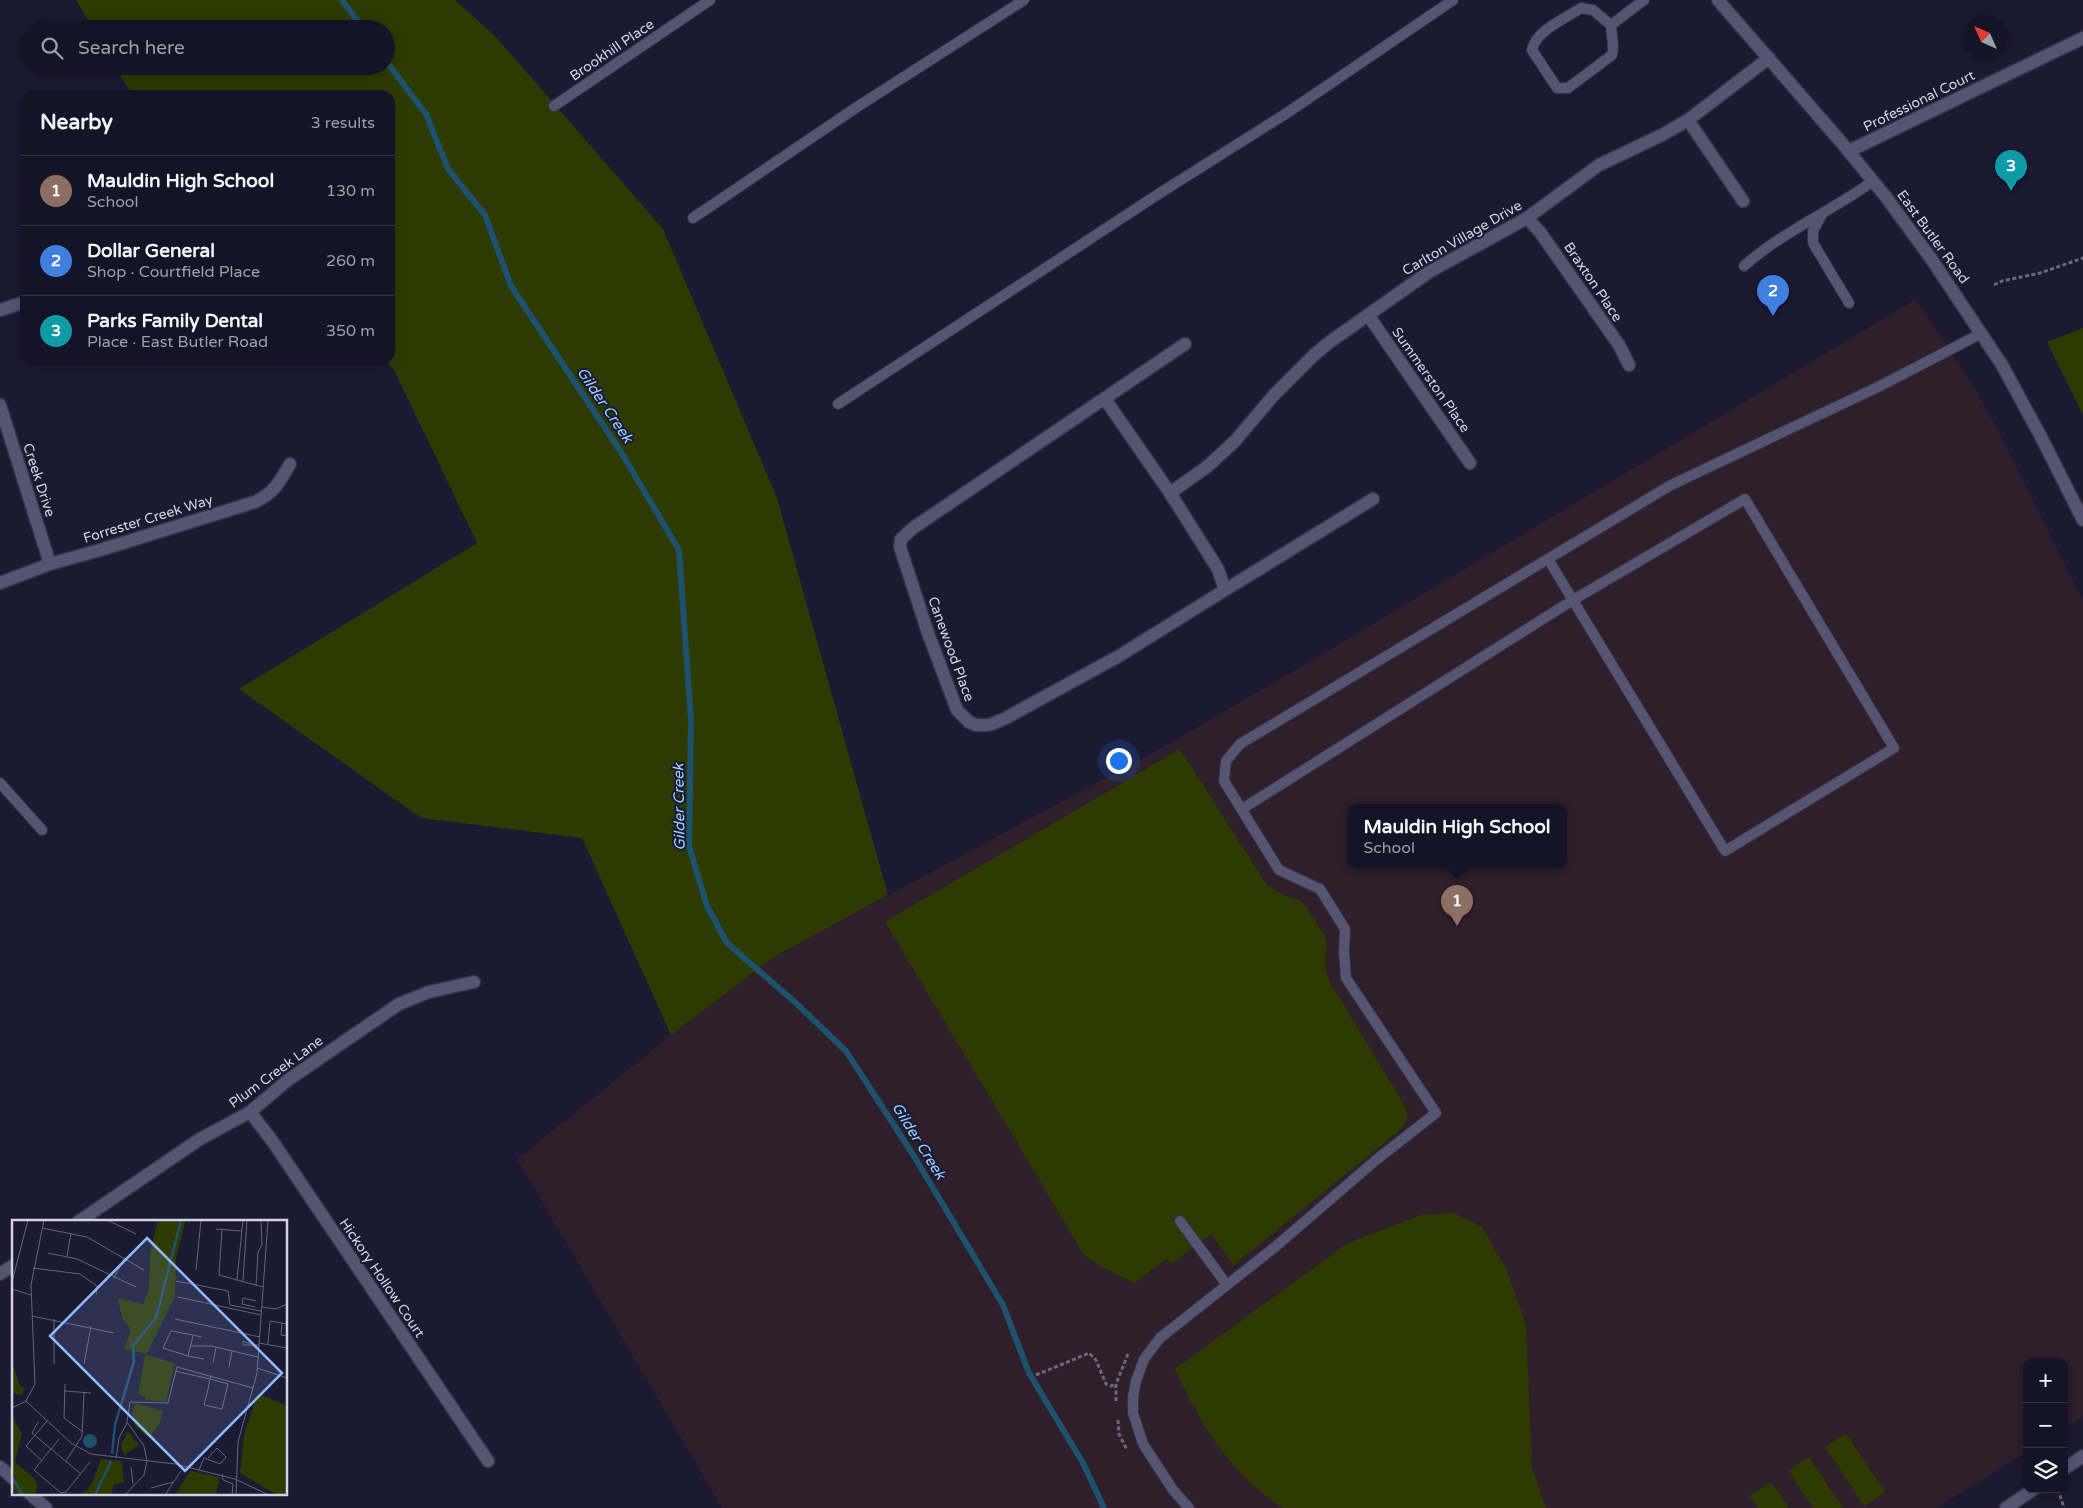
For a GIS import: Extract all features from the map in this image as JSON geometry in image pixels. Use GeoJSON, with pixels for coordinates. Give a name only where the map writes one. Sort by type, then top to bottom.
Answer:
{"type":"FeatureCollection","features":[{"type":"Feature","properties":{"kind":"street","name":"East Butler Road"},"geometry":{"type":"LineString","coordinates":[[1718,0],[1849,151],[1932,260],[2002,365],[2083,520]]}},
{"type":"Feature","properties":{"kind":"street","name":"Professional Court"},"geometry":{"type":"LineString","coordinates":[[1849,151],[2083,38]]}},
{"type":"Feature","properties":{"kind":"street","name":"Carlton Village Drive"},"geometry":{"type":"LineString","coordinates":[[1170,492],[1208,466],[1235,441],[1273,396],[1315,354],[1368,315],[1429,272],[1528,218],[1599,165],[1662,135],[1688,120],[1769,58]]}},
{"type":"Feature","properties":{"kind":"street"},"geometry":{"type":"LineString","coordinates":[[1688,120],[1743,201]]}},
{"type":"Feature","properties":{"kind":"street","name":"Braxton Place"},"geometry":{"type":"LineString","coordinates":[[1528,218],[1540,232],[1619,345],[1629,364]]}},
{"type":"Feature","properties":{"kind":"street"},"geometry":{"type":"LineString","coordinates":[[0,310],[20,304]]}},
{"type":"Feature","properties":{"kind":"street","name":"Summerston Place"},"geometry":{"type":"LineString","coordinates":[[1368,315],[1470,463]]}},
{"type":"Feature","properties":{"kind":"street","name":"Canewood Place"},"geometry":{"type":"LineString","coordinates":[[1185,344],[913,528],[901,539],[900,547],[925,625],[957,710],[969,722],[976,725],[989,725],[1004,719],[1119,656],[1373,499]]}},
{"type":"Feature","properties":{"kind":"street"},"geometry":{"type":"LineString","coordinates":[[1105,399],[1170,492],[1218,569],[1225,590]]}},
{"type":"Feature","properties":{"kind":"street","name":"Creek Drive"},"geometry":{"type":"LineString","coordinates":[[0,405],[50,564]]}},
{"type":"Feature","properties":{"kind":"street","name":"Forrester Creek Way"},"geometry":{"type":"LineString","coordinates":[[0,583],[50,564],[255,502],[270,494],[290,464]]}},
{"type":"Feature","properties":{"kind":"street","name":"Plum Creek Lane"},"geometry":{"type":"LineString","coordinates":[[81,1220],[200,1139],[250,1112],[288,1080],[400,1004],[429,992],[474,982]]}},
{"type":"Feature","properties":{"kind":"street","name":"Hickory Hollow Court"},"geometry":{"type":"LineString","coordinates":[[250,1112],[273,1142],[488,1460]]}},
{"type":"Feature","properties":{"kind":"street"},"geometry":{"type":"LineString","coordinates":[[0,1274],[12,1266]]}},
{"type":"Feature","properties":{"kind":"street"},"geometry":{"type":"LineString","coordinates":[[2068,1466],[2083,1456]]}},
{"type":"Feature","properties":{"kind":"street"},"geometry":{"type":"LineString","coordinates":[[0,1467],[12,1478]]}},
{"type":"Feature","properties":{"kind":"street"},"geometry":{"type":"LineString","coordinates":[[2006,1508],[2028,1493]]}},
{"type":"Feature","properties":{"kind":"street"},"geometry":{"type":"LineString","coordinates":[[32,1496],[46,1508]]}},
{"type":"Feature","properties":{"kind":"lane","name":"Brookhill Place"},"geometry":{"type":"LineString","coordinates":[[554,106],[710,0]]}},
{"type":"Feature","properties":{"kind":"lane"},"geometry":{"type":"LineString","coordinates":[[692,218],[857,107],[1024,0]]}},
{"type":"Feature","properties":{"kind":"lane"},"geometry":{"type":"LineString","coordinates":[[838,404],[1160,193],[1287,114],[1453,0]]}},
{"type":"Feature","properties":{"kind":"lane"},"geometry":{"type":"LineString","coordinates":[[1611,25],[1644,0]]}},
{"type":"Feature","properties":{"kind":"lane"},"geometry":{"type":"LineString","coordinates":[[1581,8],[1593,10],[1611,25],[1611,35],[1615,44],[1612,55],[1568,88],[1558,88],[1532,50],[1534,42],[1540,34],[1581,8]]}},
{"type":"Feature","properties":{"kind":"lane"},"geometry":{"type":"LineString","coordinates":[[1744,266],[1761,251],[1873,181]]}},
{"type":"Feature","properties":{"kind":"lane"},"geometry":{"type":"LineString","coordinates":[[1821,215],[1813,231],[1813,243],[1849,304]]}},
{"type":"Feature","properties":{"kind":"lane"},"geometry":{"type":"LineString","coordinates":[[1189,1508],[1173,1490],[1142,1444],[1133,1413],[1133,1397],[1136,1381],[1144,1359],[1160,1338],[1275,1247],[1376,1160],[1436,1113],[1346,978],[1345,929],[1320,889],[1279,870],[1224,781],[1226,761],[1240,744],[1671,485],[1880,386],[1982,333]]}},
{"type":"Feature","properties":{"kind":"lane"},"geometry":{"type":"LineString","coordinates":[[1242,809],[1573,600],[1745,499],[1894,748],[1724,851],[1573,600],[1548,559]]}},
{"type":"Feature","properties":{"kind":"lane"},"geometry":{"type":"LineString","coordinates":[[0,783],[42,830]]}},
{"type":"Feature","properties":{"kind":"lane"},"geometry":{"type":"LineString","coordinates":[[1180,1221],[1227,1285]]}},
{"type":"Feature","properties":{"kind":"path"},"geometry":{"type":"LineString","coordinates":[[1994,285],[2002,281],[2040,273],[2083,258]]}},
{"type":"Feature","properties":{"kind":"path"},"geometry":{"type":"LineString","coordinates":[[1036,1375],[1088,1354],[1096,1360],[1106,1384],[1111,1386],[1116,1384]]}},
{"type":"Feature","properties":{"kind":"path"},"geometry":{"type":"LineString","coordinates":[[2059,1493],[2064,1508]]}},
{"type":"Feature","properties":{"kind":"shaded area"},"geometry":{"type":"Polygon","coordinates":[[[1916,299],[1966,374],[1995,424],[2083,601],[2083,1417],[2068,1426],[2068,1358],[2023,1358],[2023,1454],[1937,1508],[722,1508],[517,1159],[671,1035],[774,957],[1163,747],[1328,651],[1916,299]]]}},
{"type":"Feature","properties":{"kind":"green space"},"geometry":{"type":"Polygon","coordinates":[[[76,0],[455,0],[496,37],[663,229],[777,498],[888,895],[774,957],[671,1035],[582,838],[421,818],[239,689],[477,543],[394,370],[389,365],[395,365],[395,90],[129,90],[120,75],[395,75],[395,20],[88,20],[76,0]]]}},
{"type":"Feature","properties":{"kind":"green space"},"geometry":{"type":"Polygon","coordinates":[[[2083,328],[2083,415],[2047,342],[2083,328]]]}},
{"type":"Feature","properties":{"kind":"green space"},"geometry":{"type":"Polygon","coordinates":[[[1180,749],[1267,885],[1282,894],[1301,901],[1325,936],[1327,945],[1326,972],[1330,982],[1406,1108],[1407,1117],[1400,1130],[1234,1265],[1211,1234],[1171,1264],[1167,1259],[1134,1283],[1100,1266],[1084,1255],[885,922],[1180,749]]]}},
{"type":"Feature","properties":{"kind":"green space"},"geometry":{"type":"Polygon","coordinates":[[[1453,1213],[1482,1227],[1506,1268],[1526,1324],[1532,1467],[1546,1508],[1283,1508],[1264,1495],[1248,1480],[1219,1447],[1195,1409],[1175,1369],[1348,1243],[1421,1215],[1453,1213]]]}},
{"type":"Feature","properties":{"kind":"green space"},"geometry":{"type":"Polygon","coordinates":[[[1846,1433],[1885,1492],[1864,1506],[1825,1447],[1846,1433]]]}},
{"type":"Feature","properties":{"kind":"green space"},"geometry":{"type":"Polygon","coordinates":[[[1809,1457],[1843,1508],[1813,1508],[1788,1471],[1809,1457]]]}},
{"type":"Feature","properties":{"kind":"green space"},"geometry":{"type":"Polygon","coordinates":[[[1771,1482],[1789,1508],[1758,1508],[1750,1496],[1771,1482]]]}},
{"type":"Feature","properties":{"kind":"waterway","name":"Gilder Creek"},"geometry":{"type":"LineString","coordinates":[[342,0],[356,20]]}},
{"type":"Feature","properties":{"kind":"waterway","name":"Gilder Creek"},"geometry":{"type":"LineString","coordinates":[[395,73],[426,114],[448,169],[485,215],[511,286],[621,452],[679,550],[691,721],[689,846],[707,906],[727,943],[796,1003],[846,1051],[912,1153],[1003,1305],[1029,1373],[1083,1463],[1104,1508]]}},
{"type":"Feature","properties":{"kind":"place","name":"Parks Family Dental"},"geometry":{"type":"Point","coordinates":[2011,191]}},
{"type":"Feature","properties":{"kind":"place","name":"Dollar General"},"geometry":{"type":"Point","coordinates":[1773,316]}},
{"type":"Feature","properties":{"kind":"place","name":"Mauldin High School"},"geometry":{"type":"Point","coordinates":[1457,926]}}]}
